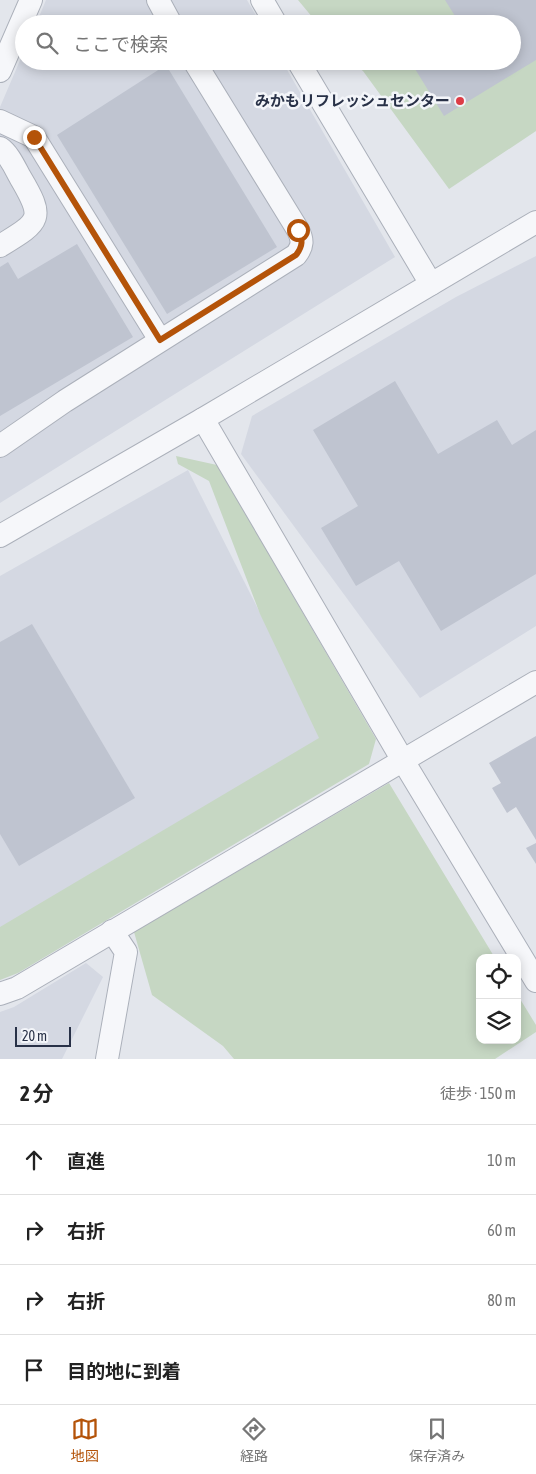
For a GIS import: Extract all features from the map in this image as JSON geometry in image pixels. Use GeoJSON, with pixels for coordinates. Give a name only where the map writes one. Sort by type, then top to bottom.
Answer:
{"type":"FeatureCollection","features":[{"type":"Feature","properties":{"kind":"street"},"geometry":{"type":"LineString","coordinates":[[24,15],[31,0]]}},
{"type":"Feature","properties":{"kind":"street"},"geometry":{"type":"LineString","coordinates":[[158,0],[166,15]]}},
{"type":"Feature","properties":{"kind":"street"},"geometry":{"type":"LineString","coordinates":[[262,0],[271,15]]}},
{"type":"Feature","properties":{"kind":"street"},"geometry":{"type":"LineString","coordinates":[[0,70],[15,36]]}},
{"type":"Feature","properties":{"kind":"street"},"geometry":{"type":"LineString","coordinates":[[0,446],[65,401],[296,255],[301,248],[302,239],[298,230],[200,70]]}},
{"type":"Feature","properties":{"kind":"street"},"geometry":{"type":"LineString","coordinates":[[303,70],[431,284]]}},
{"type":"Feature","properties":{"kind":"street"},"geometry":{"type":"LineString","coordinates":[[0,121],[34,137],[160,340]]}},
{"type":"Feature","properties":{"kind":"street"},"geometry":{"type":"LineString","coordinates":[[0,148],[14,166],[36,203],[36,217],[26,230],[0,246]]}},
{"type":"Feature","properties":{"kind":"street"},"geometry":{"type":"LineString","coordinates":[[0,536],[203,419],[536,222]]}},
{"type":"Feature","properties":{"kind":"street"},"geometry":{"type":"LineString","coordinates":[[203,419],[402,759],[536,981]]}},
{"type":"Feature","properties":{"kind":"street"},"geometry":{"type":"LineString","coordinates":[[0,994],[17,988],[402,759],[536,682]]}},
{"type":"Feature","properties":{"kind":"street"},"geometry":{"type":"LineString","coordinates":[[107,1059],[126,952],[112,931]]}},
{"type":"Feature","properties":{"kind":"shaded area"},"geometry":{"type":"Polygon","coordinates":[[[46,0],[247,0],[256,15],[40,15],[46,0]]]}},
{"type":"Feature","properties":{"kind":"shaded area"},"geometry":{"type":"Polygon","coordinates":[[[16,70],[287,70],[395,257],[0,503],[0,107],[16,70]]]}},
{"type":"Feature","properties":{"kind":"shaded area"},"geometry":{"type":"Polygon","coordinates":[[[536,256],[536,626],[420,698],[241,454],[252,416],[456,297],[536,256]]]}},
{"type":"Feature","properties":{"kind":"shaded area"},"geometry":{"type":"Polygon","coordinates":[[[188,470],[325,742],[0,929],[0,576],[188,470]]]}},
{"type":"Feature","properties":{"kind":"shaded area"},"geometry":{"type":"Polygon","coordinates":[[[86,963],[103,977],[62,1059],[0,1059],[0,1012],[14,1007],[86,963]]]}},
{"type":"Feature","properties":{"kind":"green space","name":"みかもリフレッシュセンター"},"geometry":{"type":"Polygon","coordinates":[[[298,0],[536,0],[536,131],[449,189],[362,70],[521,70],[521,15],[310,15],[298,0]]]}},
{"type":"Feature","properties":{"kind":"green space"},"geometry":{"type":"Polygon","coordinates":[[[176,456],[217,465],[376,739],[369,764],[18,973],[0,980],[0,927],[319,738],[260,614],[209,481],[178,464],[176,456]]]}},
{"type":"Feature","properties":{"kind":"green space"},"geometry":{"type":"Polygon","coordinates":[[[389,783],[493,954],[476,954],[476,1044],[518,1044],[495,1059],[234,1059],[223,1046],[152,995],[134,932],[389,783]]]}},
{"type":"Feature","properties":{"kind":"green space"},"geometry":{"type":"Polygon","coordinates":[[[521,1001],[536,1025],[536,1032],[521,1042],[521,1001]]]}},
{"type":"Feature","properties":{"kind":"building"},"geometry":{"type":"Polygon","coordinates":[[[445,0],[536,0],[536,60],[521,69],[521,15],[454,15],[445,0]]]}},
{"type":"Feature","properties":{"kind":"building"},"geometry":{"type":"Polygon","coordinates":[[[158,70],[169,70],[277,247],[167,314],[57,135],[158,70]]]}},
{"type":"Feature","properties":{"kind":"building"},"geometry":{"type":"Polygon","coordinates":[[[416,70],[520,70],[444,116],[416,70]]]}},
{"type":"Feature","properties":{"kind":"building"},"geometry":{"type":"Polygon","coordinates":[[[77,244],[133,337],[0,416],[0,267],[8,262],[18,279],[77,244]]]}},
{"type":"Feature","properties":{"kind":"building"},"geometry":{"type":"Polygon","coordinates":[[[395,381],[438,454],[497,420],[512,445],[536,430],[536,574],[441,631],[399,561],[356,586],[321,528],[358,506],[313,430],[395,381]]]}},
{"type":"Feature","properties":{"kind":"building"},"geometry":{"type":"Polygon","coordinates":[[[32,624],[135,798],[19,866],[0,834],[0,642],[32,624]]]}},
{"type":"Feature","properties":{"kind":"building"},"geometry":{"type":"Polygon","coordinates":[[[536,736],[536,840],[516,807],[507,813],[492,788],[501,783],[489,763],[536,736]]]}},
{"type":"Feature","properties":{"kind":"building"},"geometry":{"type":"Polygon","coordinates":[[[536,843],[536,864],[526,848],[536,843]]]}},
{"type":"Feature","properties":{"kind":"place","name":"みかもリフレッシュセンター"},"geometry":{"type":"Point","coordinates":[460,101]}},
{"type":"Feature","properties":{"kind":"route"},"geometry":{"type":"LineString","coordinates":[[34,137],[160,340],[296,255],[301,248],[302,239],[298,230]]}}]}
